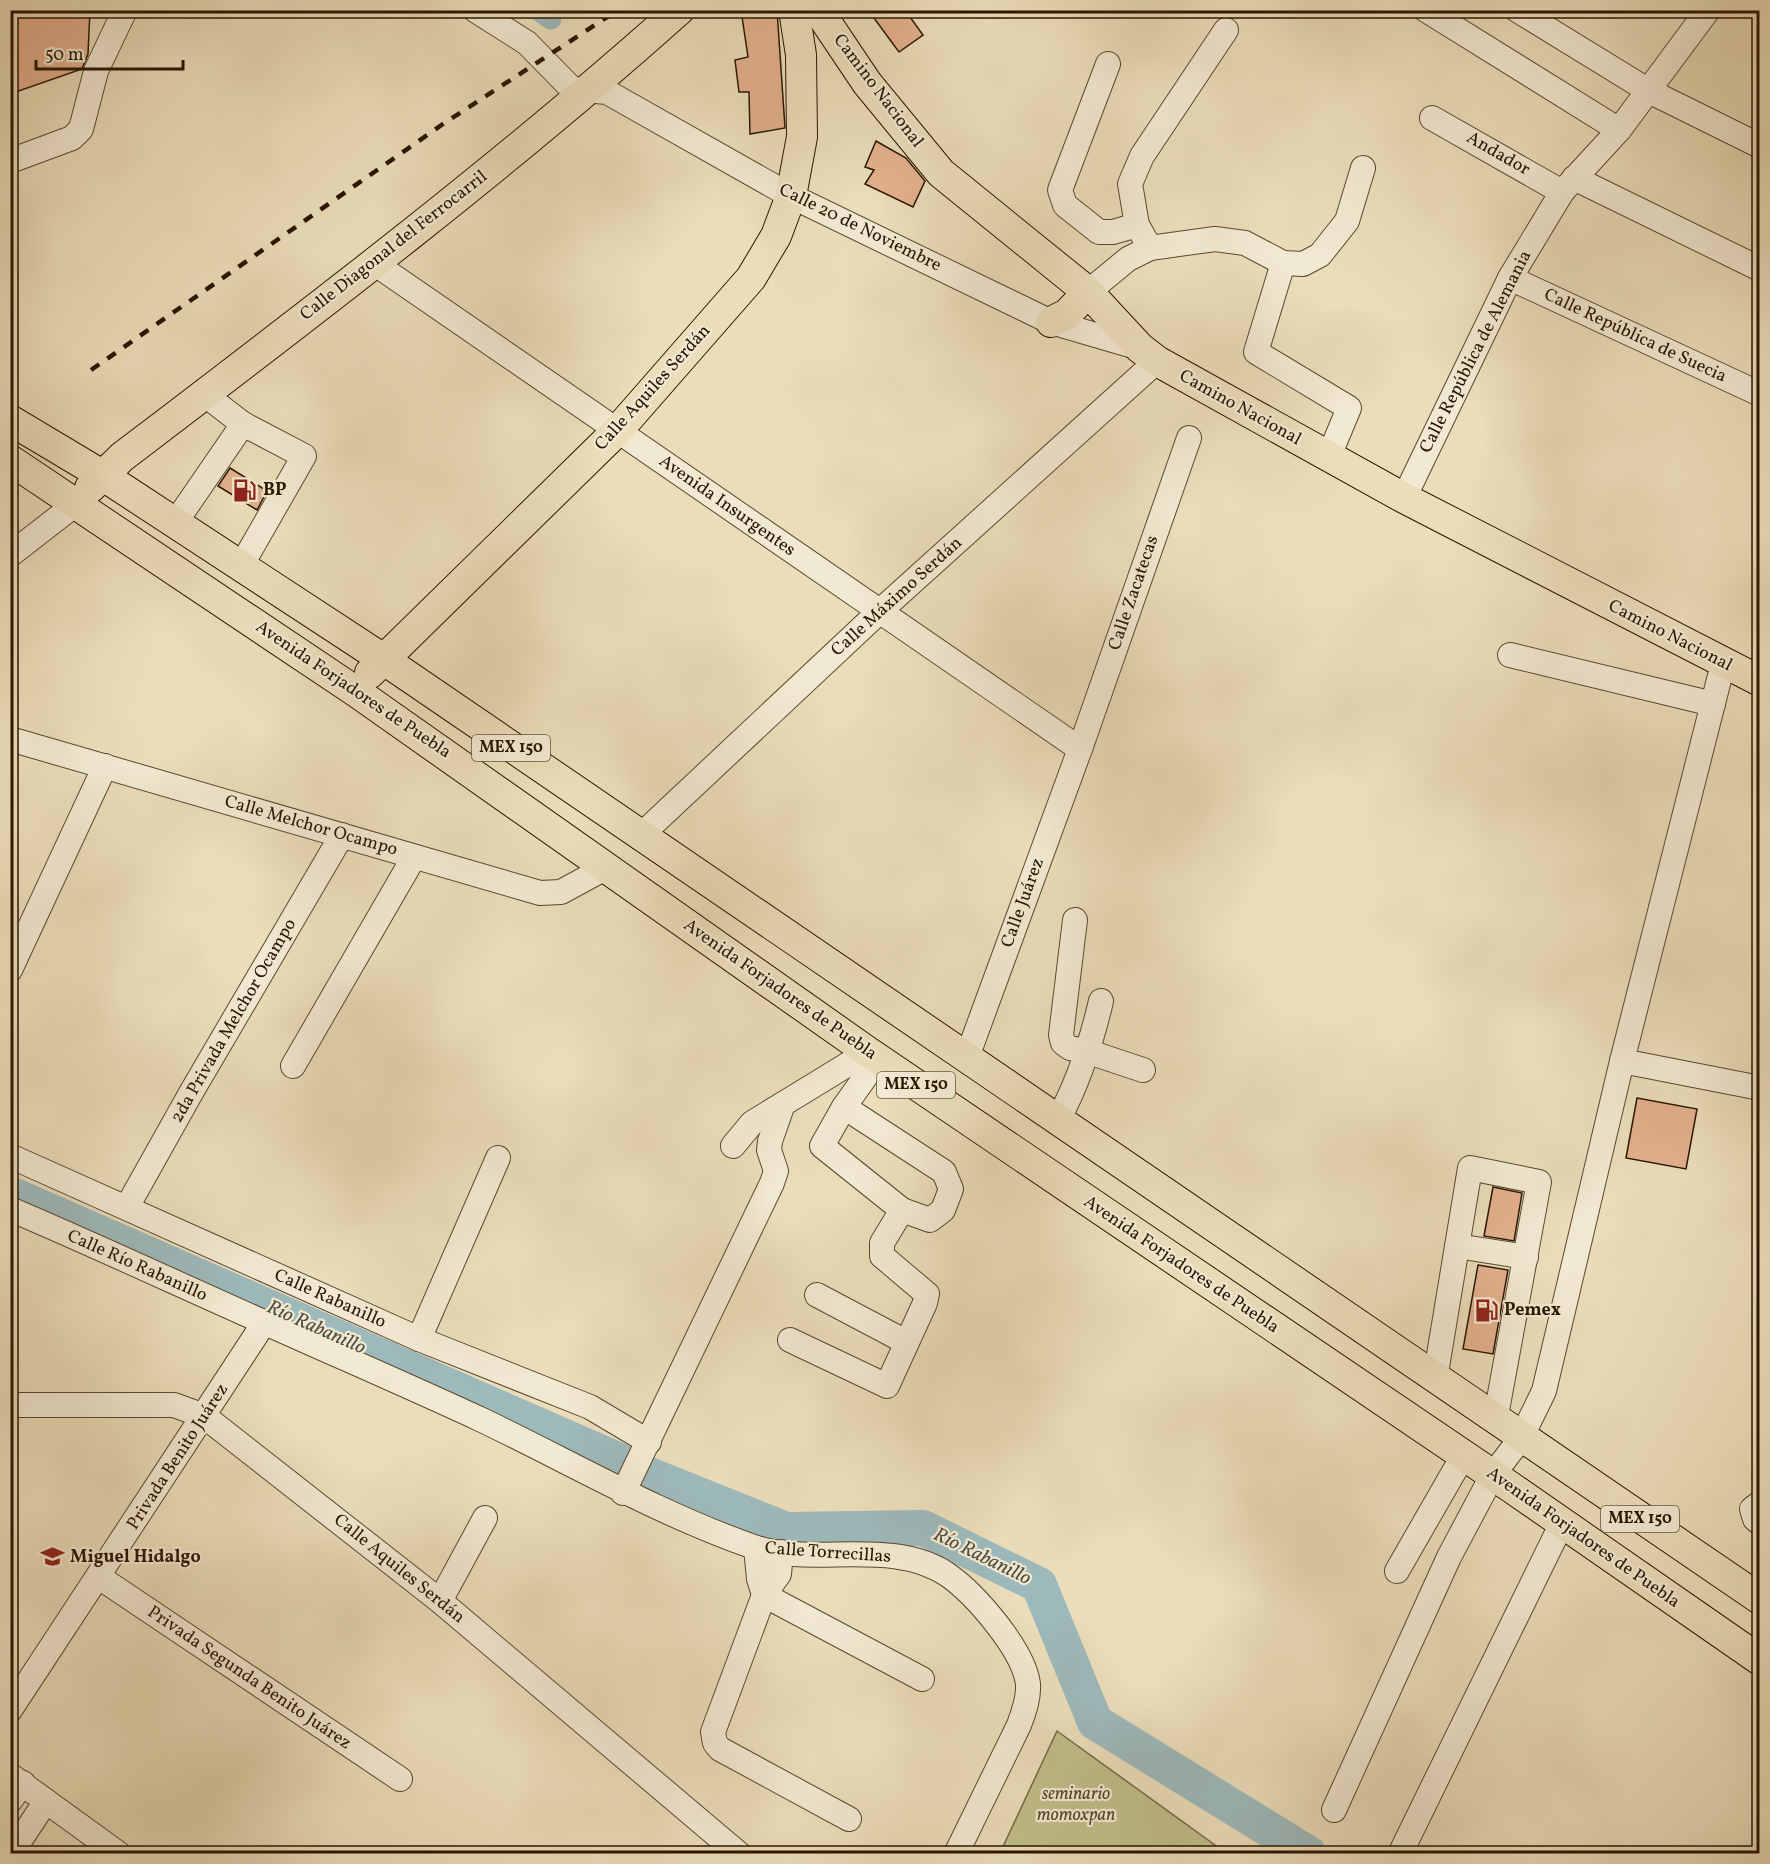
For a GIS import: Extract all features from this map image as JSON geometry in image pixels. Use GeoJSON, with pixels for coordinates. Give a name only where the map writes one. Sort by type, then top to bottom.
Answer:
{"type":"FeatureCollection","features":[{"type":"Feature","properties":{"kind":"main road","name":"Calle Diagonal del Ferrocarril"},"geometry":{"type":"LineString","coordinates":[[77,503],[102,475],[374,263],[589,91],[679,10]]}},
{"type":"Feature","properties":{"kind":"main road","name":"Calle Aquiles Serdán"},"geometry":{"type":"LineString","coordinates":[[355,691],[383,660],[618,430],[751,278],[776,236],[791,196],[802,137],[801,55],[794,10]]}},
{"type":"Feature","properties":{"kind":"main road","name":"Camino Nacional"},"geometry":{"type":"LineString","coordinates":[[818,10],[867,83],[941,173],[1088,292],[1148,355],[1404,498],[1760,681]]}},
{"type":"Feature","properties":{"kind":"main road"},"geometry":{"type":"LineString","coordinates":[[1051,322],[1067,314],[1088,292]]}},
{"type":"Feature","properties":{"kind":"main road","name":"MEX 150"},"geometry":{"type":"LineString","coordinates":[[10,420],[102,475],[383,660],[639,837],[967,1057],[1495,1421],[1760,1599]]}},
{"type":"Feature","properties":{"kind":"main road","name":"Avenida Forjadores de Puebla"},"geometry":{"type":"LineString","coordinates":[[10,460],[355,691],[873,1056],[1760,1660]]}},
{"type":"Feature","properties":{"kind":"street"},"geometry":{"type":"LineString","coordinates":[[10,161],[72,138],[81,129],[96,71],[125,10]]}},
{"type":"Feature","properties":{"kind":"street","name":"Calle 20 de Noviembre"},"geometry":{"type":"LineString","coordinates":[[475,10],[527,44],[572,89],[607,92],[791,196],[1051,322],[1148,355]]}},
{"type":"Feature","properties":{"kind":"street"},"geometry":{"type":"LineString","coordinates":[[1426,10],[1619,130]]}},
{"type":"Feature","properties":{"kind":"street"},"geometry":{"type":"LineString","coordinates":[[1517,10],[1649,91],[1760,146]]}},
{"type":"Feature","properties":{"kind":"street","name":"Calle República de Alemania"},"geometry":{"type":"LineString","coordinates":[[1404,498],[1510,278],[1568,185],[1619,130],[1708,10]]}},
{"type":"Feature","properties":{"kind":"street"},"geometry":{"type":"LineString","coordinates":[[1150,248],[1137,225],[1130,184],[1142,156],[1226,30]]}},
{"type":"Feature","properties":{"kind":"street"},"geometry":{"type":"LineString","coordinates":[[1108,64],[1060,190],[1065,205],[1099,232],[1113,232],[1137,225]]}},
{"type":"Feature","properties":{"kind":"street","name":"Andador"},"geometry":{"type":"LineString","coordinates":[[1432,118],[1568,185],[1760,269]]}},
{"type":"Feature","properties":{"kind":"street"},"geometry":{"type":"LineString","coordinates":[[1088,292],[1128,259],[1150,248],[1215,239],[1245,243],[1283,263],[1303,264],[1320,255],[1347,221],[1363,168]]}},
{"type":"Feature","properties":{"kind":"street","name":"Avenida Insurgentes"},"geometry":{"type":"LineString","coordinates":[[374,263],[1080,749]]}},
{"type":"Feature","properties":{"kind":"street"},"geometry":{"type":"LineString","coordinates":[[1283,263],[1256,352],[1349,408],[1329,456]]}},
{"type":"Feature","properties":{"kind":"street","name":"Calle República de Suecia"},"geometry":{"type":"LineString","coordinates":[[1510,278],[1760,394]]}},
{"type":"Feature","properties":{"kind":"street","name":"Calle Máximo Serdán"},"geometry":{"type":"LineString","coordinates":[[639,837],[1148,355]]}},
{"type":"Feature","properties":{"kind":"street"},"geometry":{"type":"LineString","coordinates":[[204,394],[243,424],[304,456],[241,567]]}},
{"type":"Feature","properties":{"kind":"street"},"geometry":{"type":"LineString","coordinates":[[175,523],[243,424]]}},
{"type":"Feature","properties":{"kind":"street","name":"Calle Zacatecas"},"geometry":{"type":"LineString","coordinates":[[1080,749],[1189,438]]}},
{"type":"Feature","properties":{"kind":"street"},"geometry":{"type":"LineString","coordinates":[[10,555],[77,503]]}},
{"type":"Feature","properties":{"kind":"street"},"geometry":{"type":"LineString","coordinates":[[1510,655],[1713,704]]}},
{"type":"Feature","properties":{"kind":"street"},"geometry":{"type":"LineString","coordinates":[[1334,1810],[1449,1557],[1492,1476],[1521,1438],[1544,1391],[1622,1060],[1723,664]]}},
{"type":"Feature","properties":{"kind":"street","name":"Calle Melchor Ocampo"},"geometry":{"type":"LineString","coordinates":[[10,739],[414,857],[550,894],[561,892],[607,867]]}},
{"type":"Feature","properties":{"kind":"street","name":"Calle Juárez"},"geometry":{"type":"LineString","coordinates":[[967,1057],[1080,749]]}},
{"type":"Feature","properties":{"kind":"street"},"geometry":{"type":"LineString","coordinates":[[10,970],[105,766]]}},
{"type":"Feature","properties":{"kind":"street","name":"2da Privada Melchor Ocampo"},"geometry":{"type":"LineString","coordinates":[[127,1207],[342,835]]}},
{"type":"Feature","properties":{"kind":"street"},"geometry":{"type":"LineString","coordinates":[[293,1066],[414,857]]}},
{"type":"Feature","properties":{"kind":"street"},"geometry":{"type":"LineString","coordinates":[[1075,920],[1061,1035],[1063,1043],[1070,1048],[1143,1070]]}},
{"type":"Feature","properties":{"kind":"street"},"geometry":{"type":"LineString","coordinates":[[1058,1120],[1076,1087],[1089,1052],[1101,1001]]}},
{"type":"Feature","properties":{"kind":"street"},"geometry":{"type":"LineString","coordinates":[[733,1146],[752,1123],[873,1056]]}},
{"type":"Feature","properties":{"kind":"street"},"geometry":{"type":"LineString","coordinates":[[844,1107],[944,1172],[951,1189],[943,1210],[930,1220],[902,1210],[822,1146],[844,1107],[873,1056]]}},
{"type":"Feature","properties":{"kind":"street"},"geometry":{"type":"LineString","coordinates":[[1622,1060],[1760,1088]]}},
{"type":"Feature","properties":{"kind":"street"},"geometry":{"type":"LineString","coordinates":[[623,1493],[650,1442],[772,1184],[776,1171],[769,1150],[770,1142],[783,1104]]}},
{"type":"Feature","properties":{"kind":"street","name":"Calle Rabanillo"},"geometry":{"type":"LineString","coordinates":[[10,1156],[419,1339],[590,1407],[650,1442]]}},
{"type":"Feature","properties":{"kind":"street"},"geometry":{"type":"LineString","coordinates":[[419,1339],[498,1158]]}},
{"type":"Feature","properties":{"kind":"street"},"geometry":{"type":"LineString","coordinates":[[1435,1379],[1470,1168],[1539,1182],[1495,1421]]}},
{"type":"Feature","properties":{"kind":"street"},"geometry":{"type":"LineString","coordinates":[[790,1340],[887,1386],[927,1294],[882,1256],[882,1243],[902,1210]]}},
{"type":"Feature","properties":{"kind":"street","name":"Calle Río Rabanillo"},"geometry":{"type":"LineString","coordinates":[[14,1218],[264,1323],[483,1420]]}},
{"type":"Feature","properties":{"kind":"street"},"geometry":{"type":"LineString","coordinates":[[1457,1246],[1526,1257]]}},
{"type":"Feature","properties":{"kind":"street"},"geometry":{"type":"LineString","coordinates":[[817,1295],[906,1341]]}},
{"type":"Feature","properties":{"kind":"street","name":"Privada Benito Juárez"},"geometry":{"type":"LineString","coordinates":[[10,1710],[264,1323]]}},
{"type":"Feature","properties":{"kind":"street","name":"Calle Aquiles Serdán"},"geometry":{"type":"LineString","coordinates":[[10,1405],[174,1405],[204,1416],[440,1601],[712,1844],[740,1854]]}},
{"type":"Feature","properties":{"kind":"street","name":"Calle Torrecillas"},"geometry":{"type":"LineString","coordinates":[[483,1420],[623,1493],[756,1548],[781,1552],[892,1556],[927,1564],[947,1574],[979,1600],[1011,1644],[1028,1682],[1027,1703],[1019,1725],[956,1854]]}},
{"type":"Feature","properties":{"kind":"street"},"geometry":{"type":"LineString","coordinates":[[1396,1571],[1463,1456]]}},
{"type":"Feature","properties":{"kind":"street"},"geometry":{"type":"LineString","coordinates":[[1760,1503],[1752,1509],[1755,1519],[1760,1523]]}},
{"type":"Feature","properties":{"kind":"street"},"geometry":{"type":"LineString","coordinates":[[440,1601],[485,1518]]}},
{"type":"Feature","properties":{"kind":"street"},"geometry":{"type":"LineString","coordinates":[[1400,1854],[1561,1525]]}},
{"type":"Feature","properties":{"kind":"street"},"geometry":{"type":"LineString","coordinates":[[756,1548],[759,1579],[764,1595],[922,1679]]}},
{"type":"Feature","properties":{"kind":"street"},"geometry":{"type":"LineString","coordinates":[[781,1552],[779,1574],[764,1595],[713,1732],[715,1743],[720,1749],[849,1819]]}},
{"type":"Feature","properties":{"kind":"street","name":"Privada Segunda Benito Juárez"},"geometry":{"type":"LineString","coordinates":[[99,1577],[400,1779]]}},
{"type":"Feature","properties":{"kind":"street"},"geometry":{"type":"LineString","coordinates":[[15,1786],[46,1801],[119,1854]]}},
{"type":"Feature","properties":{"kind":"street"},"geometry":{"type":"LineString","coordinates":[[11,1854],[46,1801]]}},
{"type":"Feature","properties":{"kind":"green space","name":"seminario momoxpan"},"geometry":{"type":"Polygon","coordinates":[[[1057,1731],[1226,1853],[1000,1853],[1057,1731]]]}},
{"type":"Feature","properties":{"kind":"building"},"geometry":{"type":"Polygon","coordinates":[[[10,10],[90,10],[88,54],[82,69],[10,94],[10,10]]]}},
{"type":"Feature","properties":{"kind":"building"},"geometry":{"type":"Polygon","coordinates":[[[741,10],[777,10],[785,128],[750,134],[749,92],[739,92],[735,60],[748,57],[741,10]]]}},
{"type":"Feature","properties":{"kind":"building"},"geometry":{"type":"Polygon","coordinates":[[[868,10],[905,10],[923,35],[899,52],[868,10]]]}},
{"type":"Feature","properties":{"kind":"building"},"geometry":{"type":"Polygon","coordinates":[[[876,141],[906,158],[925,181],[913,207],[865,184],[874,170],[865,167],[876,141]]]}},
{"type":"Feature","properties":{"kind":"building","name":"BP"},"geometry":{"type":"Polygon","coordinates":[[[230,468],[267,491],[257,510],[218,486],[230,468]]]}},
{"type":"Feature","properties":{"kind":"building"},"geometry":{"type":"Polygon","coordinates":[[[1637,1098],[1697,1109],[1686,1169],[1626,1158],[1637,1098]]]}},
{"type":"Feature","properties":{"kind":"building"},"geometry":{"type":"Polygon","coordinates":[[[1493,1187],[1522,1193],[1514,1241],[1484,1236],[1493,1187]]]}},
{"type":"Feature","properties":{"kind":"building","name":"Pemex"},"geometry":{"type":"Polygon","coordinates":[[[1478,1265],[1508,1270],[1493,1354],[1463,1349],[1478,1265]]]}},
{"type":"Feature","properties":{"kind":"waterway"},"geometry":{"type":"LineString","coordinates":[[538,10],[551,19]]}},
{"type":"Feature","properties":{"kind":"waterway","name":"Río Rabanillo"},"geometry":{"type":"LineString","coordinates":[[10,1194],[622,1462]]}},
{"type":"Feature","properties":{"kind":"waterway","name":"Río Rabanillo"},"geometry":{"type":"LineString","coordinates":[[644,1473],[786,1530],[923,1528],[1039,1585],[1095,1722],[1309,1854]]}},
{"type":"Feature","properties":{"kind":"railway"},"geometry":{"type":"LineString","coordinates":[[91,370],[443,124],[618,10]]}},
{"type":"Feature","properties":{"kind":"place","name":"BP"},"geometry":{"type":"Point","coordinates":[245,490]}},
{"type":"Feature","properties":{"kind":"place","name":"Pemex"},"geometry":{"type":"Point","coordinates":[1486,1310]}},
{"type":"Feature","properties":{"kind":"place","name":"Miguel Hidalgo"},"geometry":{"type":"Point","coordinates":[52,1557]}}]}
